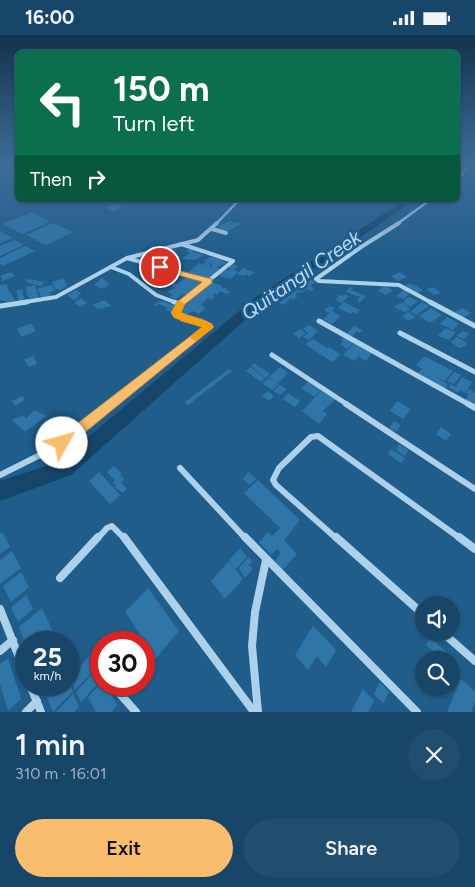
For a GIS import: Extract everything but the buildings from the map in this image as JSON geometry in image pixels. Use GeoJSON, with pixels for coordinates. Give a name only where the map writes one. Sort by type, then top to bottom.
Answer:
{"type":"FeatureCollection","features":[{"type":"Feature","properties":{"kind":"street"},"geometry":{"type":"LineString","coordinates":[[0,306],[56,297],[71,291],[127,258],[198,240],[212,229],[237,202]]}},
{"type":"Feature","properties":{"kind":"street"},"geometry":{"type":"LineString","coordinates":[[428,202],[410,216],[361,247],[316,279],[320,281],[398,285],[475,326]]}},
{"type":"Feature","properties":{"kind":"street"},"geometry":{"type":"LineString","coordinates":[[212,229],[226,233]]}},
{"type":"Feature","properties":{"kind":"street"},"geometry":{"type":"LineString","coordinates":[[0,475],[29,462],[62,443],[208,327],[205,324],[177,315],[176,313],[180,304],[233,261],[180,244]]}},
{"type":"Feature","properties":{"kind":"street"},"geometry":{"type":"LineString","coordinates":[[127,258],[208,281]]}},
{"type":"Feature","properties":{"kind":"street"},"geometry":{"type":"LineString","coordinates":[[111,267],[129,274],[156,295],[180,304]]}},
{"type":"Feature","properties":{"kind":"street"},"geometry":{"type":"LineString","coordinates":[[319,321],[475,408]]}},
{"type":"Feature","properties":{"kind":"street"},"geometry":{"type":"LineString","coordinates":[[400,333],[475,372]]}},
{"type":"Feature","properties":{"kind":"street"},"geometry":{"type":"LineString","coordinates":[[272,355],[475,489]]}},
{"type":"Feature","properties":{"kind":"street"},"geometry":{"type":"LineString","coordinates":[[415,607],[276,485],[273,480],[279,468],[311,437],[318,436],[475,549]]}},
{"type":"Feature","properties":{"kind":"street"},"geometry":{"type":"LineString","coordinates":[[180,468],[266,560],[418,712]]}},
{"type":"Feature","properties":{"kind":"street"},"geometry":{"type":"LineString","coordinates":[[60,578],[107,528],[112,527],[119,531],[256,712]]}},
{"type":"Feature","properties":{"kind":"street"},"geometry":{"type":"LineString","coordinates":[[256,712],[252,646],[255,612],[266,560]]}},
{"type":"Feature","properties":{"kind":"street"},"geometry":{"type":"LineString","coordinates":[[0,609],[15,645]]}},
{"type":"Feature","properties":{"kind":"street"},"geometry":{"type":"LineString","coordinates":[[0,651],[13,640]]}},
{"type":"Feature","properties":{"kind":"street"},"geometry":{"type":"LineString","coordinates":[[452,641],[475,661]]}},
{"type":"Feature","properties":{"kind":"street"},"geometry":{"type":"LineString","coordinates":[[35,696],[42,712]]}},
{"type":"Feature","properties":{"kind":"street"},"geometry":{"type":"LineString","coordinates":[[122,696],[136,712]]}},
{"type":"Feature","properties":{"kind":"street"},"geometry":{"type":"LineString","coordinates":[[26,712],[37,701]]}},
{"type":"Feature","properties":{"kind":"waterway","name":"Quitangil Creek"},"geometry":{"type":"LineString","coordinates":[[0,491],[64,469],[260,300],[408,202]]}},
{"type":"Feature","properties":{"kind":"slow traffic"},"geometry":{"type":"LineString","coordinates":[[180,304],[177,315],[208,325],[204,331],[195,337]]}},
{"type":"Feature","properties":{"kind":"route"},"geometry":{"type":"LineString","coordinates":[[62,443],[208,327],[208,325],[185,319],[176,313],[180,304],[208,281],[160,267]]}}]}
